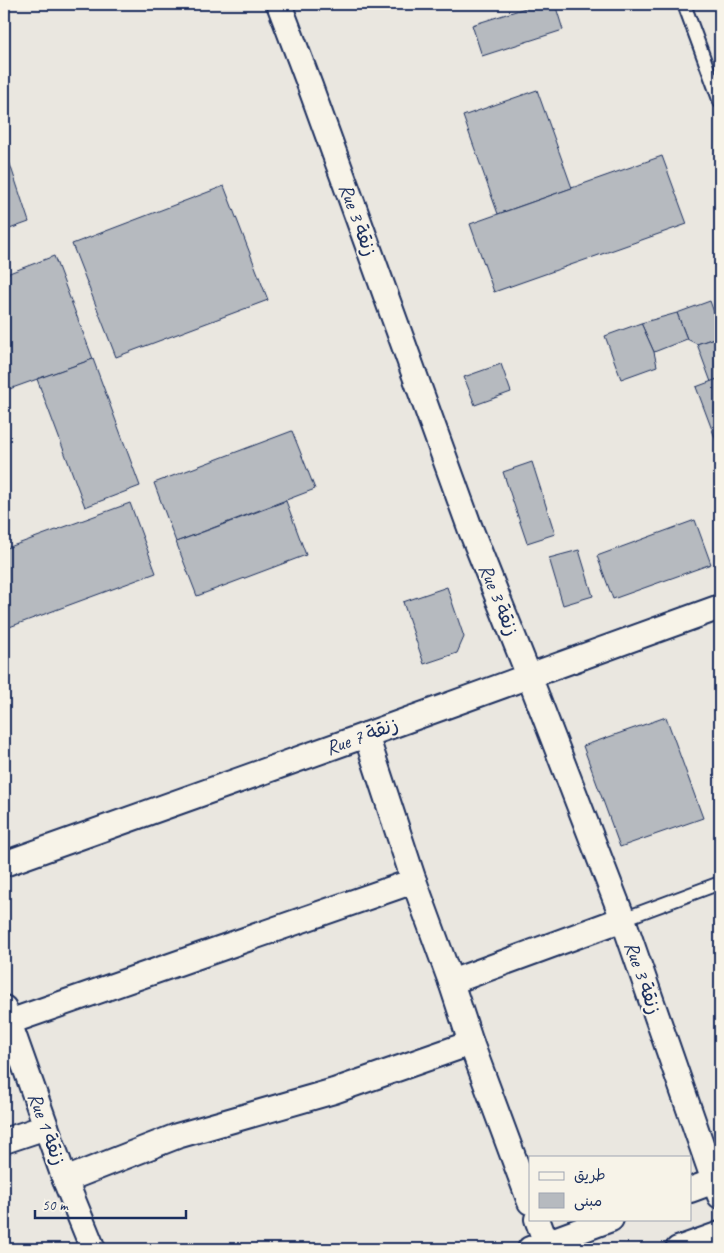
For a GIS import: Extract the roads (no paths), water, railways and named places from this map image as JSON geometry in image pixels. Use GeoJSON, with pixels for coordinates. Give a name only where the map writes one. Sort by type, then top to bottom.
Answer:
{"type":"FeatureCollection","features":[{"type":"Feature","properties":{"kind":"street","name":"Rue 3 زنقة"},"geometry":{"type":"LineString","coordinates":[[278,4],[310,86],[470,528],[622,919],[718,1185]]}},
{"type":"Feature","properties":{"kind":"street","name":"Rue 7 زنقة"},"geometry":{"type":"LineString","coordinates":[[4,864],[720,607]]}},
{"type":"Feature","properties":{"kind":"street"},"geometry":{"type":"LineString","coordinates":[[366,735],[414,881],[529,1199]]}},
{"type":"Feature","properties":{"kind":"street"},"geometry":{"type":"LineString","coordinates":[[6,1015],[414,881]]}},
{"type":"Feature","properties":{"kind":"street"},"geometry":{"type":"LineString","coordinates":[[452,982],[622,919]]}},
{"type":"Feature","properties":{"kind":"street","name":"Rue 1 زنقة"},"geometry":{"type":"LineString","coordinates":[[6,1015],[65,1180],[93,1249]]}},
{"type":"Feature","properties":{"kind":"street"},"geometry":{"type":"LineString","coordinates":[[65,1180],[178,1136],[334,1091],[471,1043]]}},
{"type":"Feature","properties":{"kind":"street"},"geometry":{"type":"LineString","coordinates":[[4,1141],[46,1127]]}},
{"type":"Feature","properties":{"kind":"street"},"geometry":{"type":"LineString","coordinates":[[692,1190],[718,1185]]}},
{"type":"Feature","properties":{"kind":"street"},"geometry":{"type":"LineString","coordinates":[[537,1220],[538,1246],[608,1220]]}},
{"type":"Feature","properties":{"kind":"street"},"geometry":{"type":"LineString","coordinates":[[678,1249],[720,1234]]}},
{"type":"Feature","properties":{"kind":"lane"},"geometry":{"type":"LineString","coordinates":[[684,4],[720,102]]}},
{"type":"Feature","properties":{"kind":"lane"},"geometry":{"type":"LineString","coordinates":[[622,919],[720,883]]}}]}
